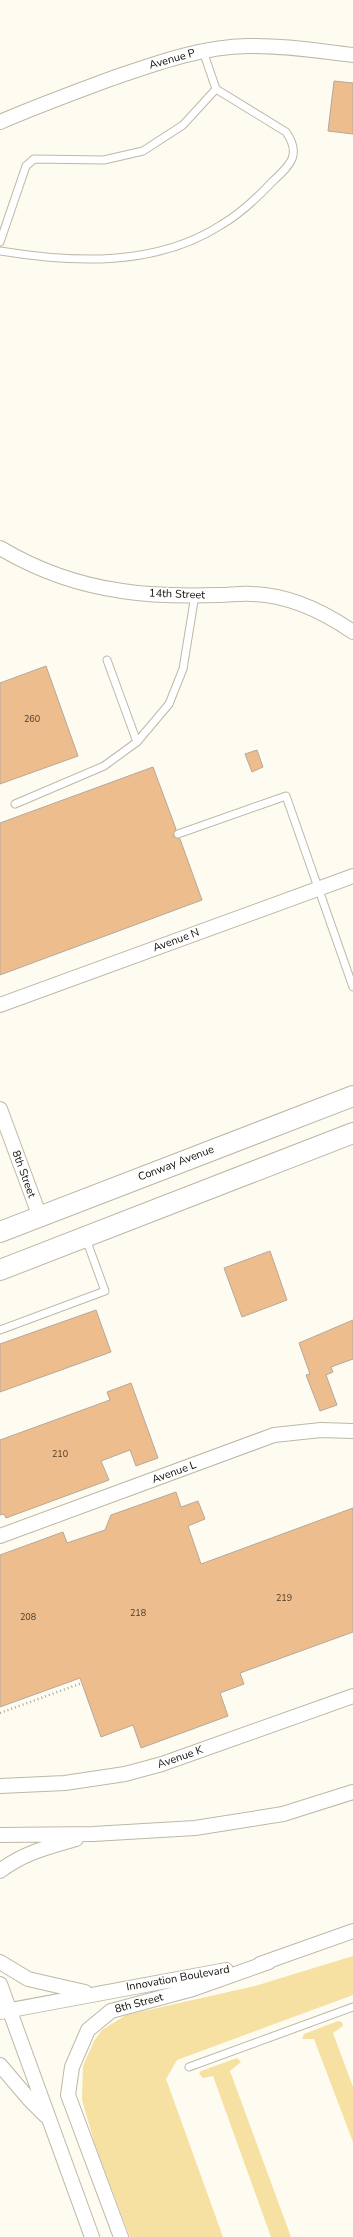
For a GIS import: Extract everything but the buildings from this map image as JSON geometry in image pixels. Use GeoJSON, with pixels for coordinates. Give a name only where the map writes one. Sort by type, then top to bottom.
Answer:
{"type":"FeatureCollection","features":[{"type":"Feature","properties":{"kind":"street","name":"Avenue P"},"geometry":{"type":"LineString","coordinates":[[0,122],[30,109],[173,57],[203,51],[247,46],[285,47],[353,55]]}},
{"type":"Feature","properties":{"kind":"street","name":"14th Street"},"geometry":{"type":"LineString","coordinates":[[0,548],[47,572],[122,591],[195,595],[253,594],[293,602],[331,617],[353,632]]}},
{"type":"Feature","properties":{"kind":"street","name":"Avenue N"},"geometry":{"type":"LineString","coordinates":[[0,1005],[353,876]]}},
{"type":"Feature","properties":{"kind":"street","name":"Conway Avenue"},"geometry":{"type":"LineString","coordinates":[[0,1232],[353,1096]]}},
{"type":"Feature","properties":{"kind":"street","name":"8th Street"},"geometry":{"type":"LineString","coordinates":[[0,1109],[40,1217]]}},
{"type":"Feature","properties":{"kind":"street"},"geometry":{"type":"LineString","coordinates":[[0,1270],[353,1133]]}},
{"type":"Feature","properties":{"kind":"street","name":"Avenue L"},"geometry":{"type":"LineString","coordinates":[[0,1536],[274,1435],[321,1430],[353,1431]]}},
{"type":"Feature","properties":{"kind":"street","name":"Avenue K"},"geometry":{"type":"LineString","coordinates":[[0,1786],[65,1783],[125,1774],[162,1764],[353,1696]]}},
{"type":"Feature","properties":{"kind":"street"},"geometry":{"type":"LineString","coordinates":[[0,1835],[93,1834],[195,1828],[275,1815],[353,1792]]}},
{"type":"Feature","properties":{"kind":"street"},"geometry":{"type":"LineString","coordinates":[[0,1871],[13,1861],[33,1851],[93,1834]]}},
{"type":"Feature","properties":{"kind":"street","name":"Innovation Boulevard"},"geometry":{"type":"LineString","coordinates":[[5,2010],[269,1962],[353,1931]]}},
{"type":"Feature","properties":{"kind":"street"},"geometry":{"type":"LineString","coordinates":[[0,1962],[28,1979],[93,1994]]}},
{"type":"Feature","properties":{"kind":"street","name":"8th Street"},"geometry":{"type":"LineString","coordinates":[[122,2237],[68,2095],[68,2082],[72,2067],[88,2030],[111,2011],[193,1989],[269,1962]]}},
{"type":"Feature","properties":{"kind":"street"},"geometry":{"type":"LineString","coordinates":[[0,1984],[5,2010],[49,2119],[92,2237]]}},
{"type":"Feature","properties":{"kind":"street"},"geometry":{"type":"LineString","coordinates":[[0,2065],[29,2099],[49,2119]]}},
{"type":"Feature","properties":{"kind":"lane"},"geometry":{"type":"LineString","coordinates":[[0,251],[42,258],[93,260],[148,254],[188,241],[221,226],[257,198],[291,164],[294,152],[293,142],[286,132],[216,90],[203,51]]}},
{"type":"Feature","properties":{"kind":"lane"},"geometry":{"type":"LineString","coordinates":[[0,242],[26,166],[34,159],[104,160],[143,151],[183,125],[216,90]]}},
{"type":"Feature","properties":{"kind":"lane"},"geometry":{"type":"LineString","coordinates":[[15,804],[104,766],[137,742],[169,704],[183,669],[195,595]]}},
{"type":"Feature","properties":{"kind":"lane"},"geometry":{"type":"LineString","coordinates":[[107,660],[137,742]]}},
{"type":"Feature","properties":{"kind":"lane"},"geometry":{"type":"LineString","coordinates":[[178,834],[286,796],[353,987]]}},
{"type":"Feature","properties":{"kind":"lane"},"geometry":{"type":"LineString","coordinates":[[0,1330],[105,1291],[85,1236]]}},
{"type":"Feature","properties":{"kind":"lane"},"geometry":{"type":"LineString","coordinates":[[189,2066],[353,2007]]}},
{"type":"Feature","properties":{"kind":"path"},"geometry":{"type":"LineString","coordinates":[[0,1713],[82,1683]]}},
{"type":"Feature","properties":{"kind":"shaded area"},"geometry":{"type":"Polygon","coordinates":[[[353,1956],[353,1995],[177,2060],[166,2079],[223,2237],[130,2237],[95,2145],[82,2100],[83,2066],[94,2041],[102,2030],[126,2015],[255,1986],[353,1956]]]}},
{"type":"Feature","properties":{"kind":"shaded area"},"geometry":{"type":"Polygon","coordinates":[[[338,2021],[342,2022],[343,2026],[333,2033],[353,2087],[353,2142],[314,2039],[302,2039],[304,2034],[338,2021]]]}},
{"type":"Feature","properties":{"kind":"shaded area"},"geometry":{"type":"Polygon","coordinates":[[[237,2058],[241,2062],[230,2071],[291,2237],[271,2237],[213,2076],[203,2078],[199,2074],[201,2071],[237,2058]]]}}]}
